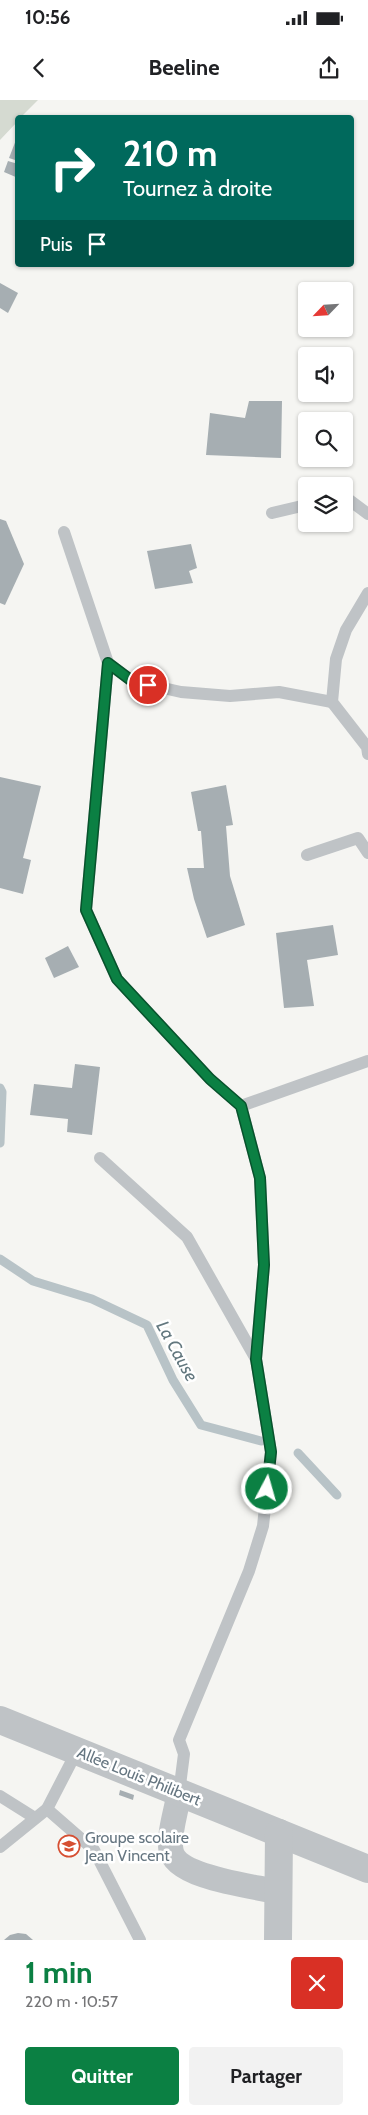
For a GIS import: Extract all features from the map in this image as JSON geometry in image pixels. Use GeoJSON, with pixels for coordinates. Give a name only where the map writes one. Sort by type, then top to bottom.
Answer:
{"type":"FeatureCollection","features":[{"type":"Feature","properties":{"kind":"street","name":"Allée Louis Philibert"},"geometry":{"type":"LineString","coordinates":[[0,1720],[368,1869]]}},
{"type":"Feature","properties":{"kind":"street"},"geometry":{"type":"LineString","coordinates":[[179,1793],[171,1842],[171,1852],[177,1862],[194,1873],[278,1892]]}},
{"type":"Feature","properties":{"kind":"street"},"geometry":{"type":"LineString","coordinates":[[278,1940],[279,1833]]}},
{"type":"Feature","properties":{"kind":"lane"},"geometry":{"type":"LineString","coordinates":[[353,503],[368,514]]}},
{"type":"Feature","properties":{"kind":"lane"},"geometry":{"type":"LineString","coordinates":[[272,513],[298,507]]}},
{"type":"Feature","properties":{"kind":"lane"},"geometry":{"type":"LineString","coordinates":[[64,532],[108,663],[86,910],[117,979],[210,1079],[241,1106],[260,1178],[264,1265],[256,1359],[271,1452],[263,1526],[249,1571],[179,1740],[184,1754],[179,1793]]}},
{"type":"Feature","properties":{"kind":"lane"},"geometry":{"type":"LineString","coordinates":[[332,702],[336,659],[346,630],[368,593]]}},
{"type":"Feature","properties":{"kind":"lane"},"geometry":{"type":"LineString","coordinates":[[108,663],[132,681],[181,692],[230,696],[279,692],[332,702],[367,747],[368,754]]}},
{"type":"Feature","properties":{"kind":"lane"},"geometry":{"type":"LineString","coordinates":[[307,856],[358,838],[368,853]]}},
{"type":"Feature","properties":{"kind":"lane"},"geometry":{"type":"LineString","coordinates":[[241,1106],[368,1061]]}},
{"type":"Feature","properties":{"kind":"lane"},"geometry":{"type":"LineString","coordinates":[[100,1158],[187,1237],[256,1359]]}},
{"type":"Feature","properties":{"kind":"lane"},"geometry":{"type":"LineString","coordinates":[[0,1847],[47,1809],[77,1752]]}},
{"type":"Feature","properties":{"kind":"lane"},"geometry":{"type":"LineString","coordinates":[[0,1796],[35,1818]]}},
{"type":"Feature","properties":{"kind":"lane"},"geometry":{"type":"LineString","coordinates":[[47,1809],[94,1850],[140,1940]]}},
{"type":"Feature","properties":{"kind":"shaded area"},"geometry":{"type":"Polygon","coordinates":[[[0,100],[38,100],[23,115],[15,115],[15,124],[0,140],[0,100]]]}},
{"type":"Feature","properties":{"kind":"building"},"geometry":{"type":"Polygon","coordinates":[[[15,143],[15,160],[9,158],[15,143]]]}},
{"type":"Feature","properties":{"kind":"building"},"geometry":{"type":"Polygon","coordinates":[[[8,161],[15,163],[15,177],[4,172],[8,161]]]}},
{"type":"Feature","properties":{"kind":"building"},"geometry":{"type":"Polygon","coordinates":[[[0,283],[18,293],[8,313],[0,308],[0,283]]]}},
{"type":"Feature","properties":{"kind":"building"},"geometry":{"type":"Polygon","coordinates":[[[249,401],[282,401],[281,458],[206,455],[210,413],[245,418],[249,401]]]}},
{"type":"Feature","properties":{"kind":"building"},"geometry":{"type":"Polygon","coordinates":[[[0,519],[6,521],[24,564],[5,605],[0,603],[0,519]]]}},
{"type":"Feature","properties":{"kind":"building"},"geometry":{"type":"Polygon","coordinates":[[[191,544],[197,568],[189,571],[193,583],[155,589],[147,551],[191,544]]]}},
{"type":"Feature","properties":{"kind":"building"},"geometry":{"type":"Polygon","coordinates":[[[0,777],[41,786],[23,858],[31,860],[23,894],[0,888],[0,777]]]}},
{"type":"Feature","properties":{"kind":"building"},"geometry":{"type":"Polygon","coordinates":[[[226,785],[233,825],[226,826],[230,876],[245,925],[207,938],[194,899],[187,868],[204,868],[201,831],[198,831],[191,792],[226,785]]]}},
{"type":"Feature","properties":{"kind":"building"},"geometry":{"type":"Polygon","coordinates":[[[333,925],[338,955],[307,960],[314,1006],[284,1008],[276,933],[333,925]]]}},
{"type":"Feature","properties":{"kind":"building"},"geometry":{"type":"Polygon","coordinates":[[[68,946],[79,967],[54,978],[45,958],[68,946]]]}},
{"type":"Feature","properties":{"kind":"building"},"geometry":{"type":"Polygon","coordinates":[[[75,1064],[100,1067],[92,1135],[67,1132],[68,1119],[30,1115],[34,1084],[72,1088],[75,1064]]]}},
{"type":"Feature","properties":{"kind":"building"},"geometry":{"type":"Polygon","coordinates":[[[120,1790],[134,1795],[133,1800],[119,1795],[120,1790]]]}},
{"type":"Feature","properties":{"kind":"building"},"geometry":{"type":"Polygon","coordinates":[[[26,1934],[33,1940],[4,1940],[10,1935],[26,1934]]]}},
{"type":"Feature","properties":{"kind":"waterway","name":"La Cause"},"geometry":{"type":"LineString","coordinates":[[0,1088],[2,1092],[0,1143]]}},
{"type":"Feature","properties":{"kind":"waterway","name":"La Cause"},"geometry":{"type":"LineString","coordinates":[[0,1259],[33,1281],[92,1299],[147,1325],[173,1380],[201,1425],[261,1441]]}},
{"type":"Feature","properties":{"kind":"waterway","name":"La Cause"},"geometry":{"type":"LineString","coordinates":[[298,1453],[337,1495]]}},
{"type":"Feature","properties":{"kind":"place","name":"Groupe scolaire Jean Vincent"},"geometry":{"type":"Point","coordinates":[69,1846]}},
{"type":"Feature","properties":{"kind":"route"},"geometry":{"type":"LineString","coordinates":[[148,685],[132,681],[108,663],[86,910],[117,979],[210,1079],[241,1106],[260,1178],[264,1265],[256,1359],[271,1452],[267,1489]]}}]}
